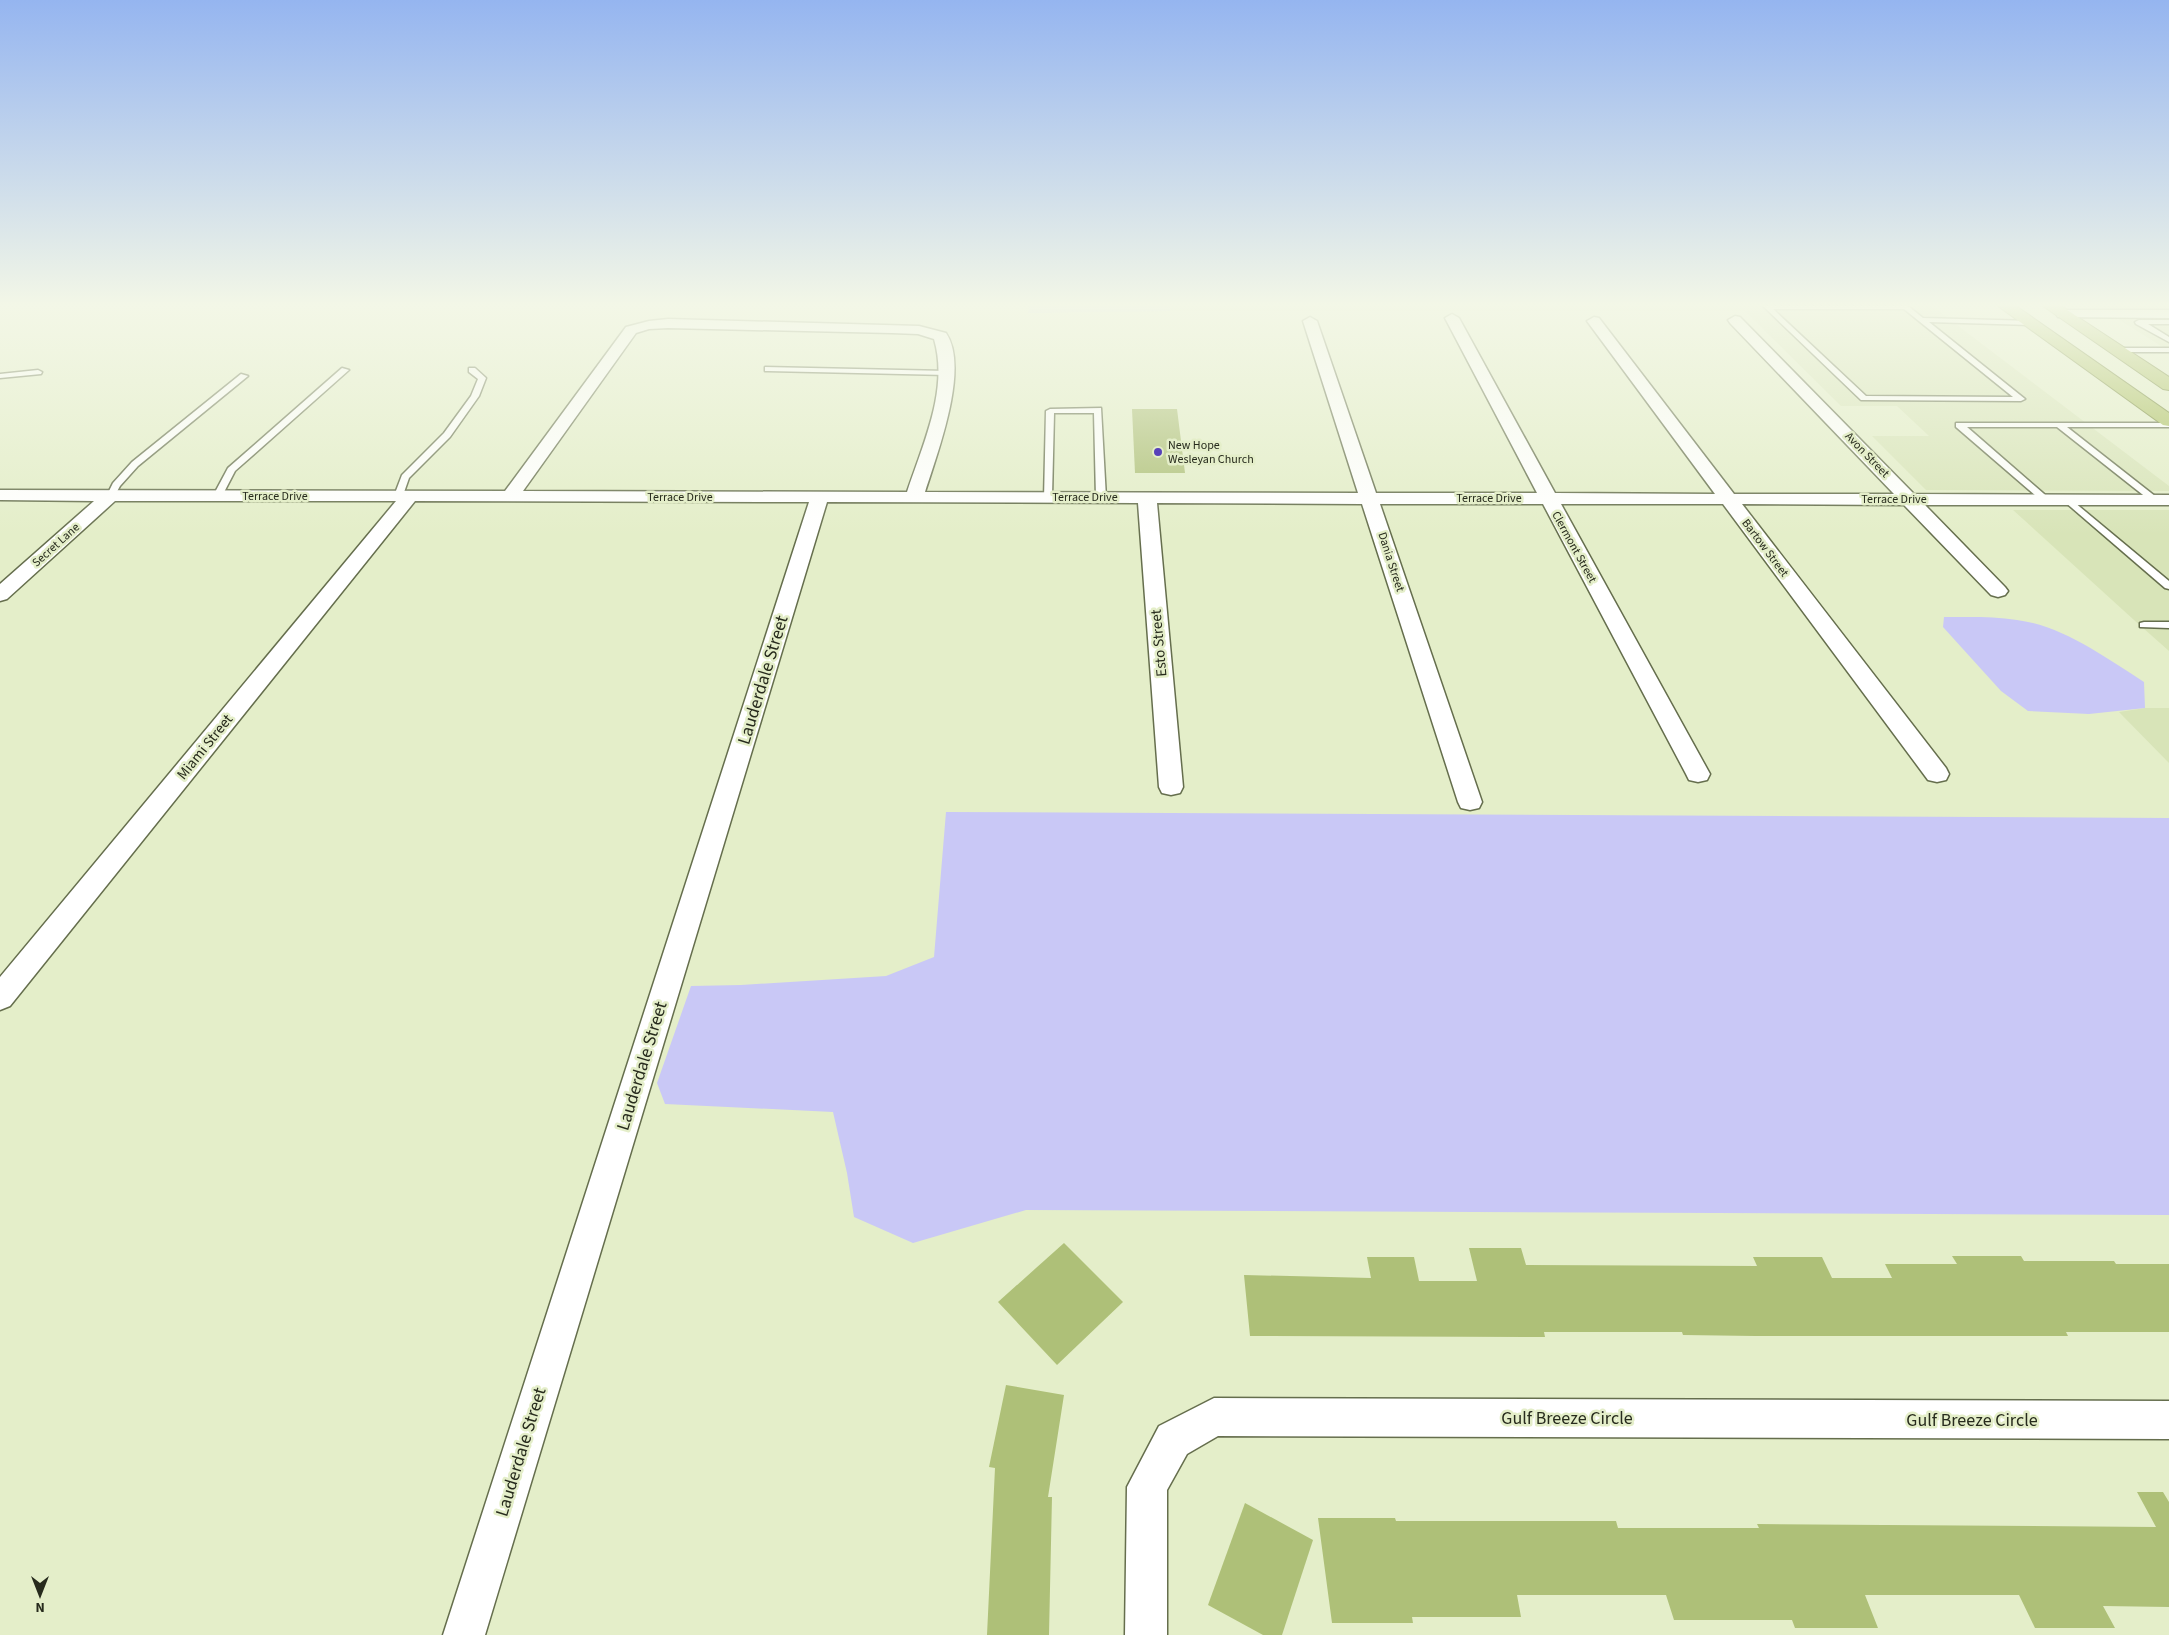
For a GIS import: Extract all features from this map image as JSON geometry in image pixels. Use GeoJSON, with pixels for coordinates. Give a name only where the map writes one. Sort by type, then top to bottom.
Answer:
{"type":"FeatureCollection","features":[{"type":"Feature","properties":{"kind":"highway"},"geometry":{"type":"LineString","coordinates":[[2115,382],[2169,421]]}},
{"type":"Feature","properties":{"kind":"highway"},"geometry":{"type":"LineString","coordinates":[[2140,382],[2169,402]]}},
{"type":"Feature","properties":{"kind":"street"},"geometry":{"type":"LineString","coordinates":[[510,496],[592,382]]}},
{"type":"Feature","properties":{"kind":"street"},"geometry":{"type":"LineString","coordinates":[[914,497],[943,404],[946,382]]}},
{"type":"Feature","properties":{"kind":"street","name":"Dania Street"},"geometry":{"type":"LineString","coordinates":[[1331,382],[1470,802]]}},
{"type":"Feature","properties":{"kind":"street","name":"Clermont Street"},"geometry":{"type":"LineString","coordinates":[[1486,382],[1698,774]]}},
{"type":"Feature","properties":{"kind":"street","name":"Bartow Street"},"geometry":{"type":"LineString","coordinates":[[1640,382],[1937,774]]}},
{"type":"Feature","properties":{"kind":"street","name":"Avon Street"},"geometry":{"type":"LineString","coordinates":[[1796,382],[1998,591]]}},
{"type":"Feature","properties":{"kind":"street","name":"Terrace Drive"},"geometry":{"type":"LineString","coordinates":[[0,495],[2162,500]]}},
{"type":"Feature","properties":{"kind":"street","name":"Secret Lane"},"geometry":{"type":"LineString","coordinates":[[0,595],[111,496]]}},
{"type":"Feature","properties":{"kind":"street","name":"Miami Street"},"geometry":{"type":"LineString","coordinates":[[0,998],[404,496]]}},
{"type":"Feature","properties":{"kind":"street","name":"Lauderdale Street"},"geometry":{"type":"LineString","coordinates":[[464,1635],[820,497]]}},
{"type":"Feature","properties":{"kind":"street","name":"Esto Street"},"geometry":{"type":"LineString","coordinates":[[1147,498],[1171,788]]}},
{"type":"Feature","properties":{"kind":"street","name":"Gulf Breeze Circle"},"geometry":{"type":"LineString","coordinates":[[1146,1635],[1146,1487],[1173,1440],[1214,1417],[2169,1420]]}},
{"type":"Feature","properties":{"kind":"lane"},"geometry":{"type":"LineString","coordinates":[[111,496],[116,486],[135,464],[236,382]]}},
{"type":"Feature","properties":{"kind":"lane"},"geometry":{"type":"LineString","coordinates":[[218,496],[231,470],[331,382]]}},
{"type":"Feature","properties":{"kind":"lane"},"geometry":{"type":"LineString","coordinates":[[404,496],[405,477],[447,435],[475,396],[480,382]]}},
{"type":"Feature","properties":{"kind":"lane"},"geometry":{"type":"LineString","coordinates":[[1847,382],[1864,398],[2021,399],[2000,382]]}},
{"type":"Feature","properties":{"kind":"lane"},"geometry":{"type":"LineString","coordinates":[[1047,497],[1050,410],[1098,410],[1101,498]]}},
{"type":"Feature","properties":{"kind":"lane"},"geometry":{"type":"LineString","coordinates":[[2046,500],[1959,425],[2169,425]]}},
{"type":"Feature","properties":{"kind":"lane"},"geometry":{"type":"LineString","coordinates":[[2059,425],[2162,500]]}},
{"type":"Feature","properties":{"kind":"lane"},"geometry":{"type":"LineString","coordinates":[[2068,500],[2169,586]]}},
{"type":"Feature","properties":{"kind":"lane"},"geometry":{"type":"LineString","coordinates":[[2144,626],[2169,625]]}},
{"type":"Feature","properties":{"kind":"shaded area"},"geometry":{"type":"Polygon","coordinates":[[[1817,382],[2032,382],[2169,486],[2169,491],[1926,490],[1872,436],[1929,436],[1897,406],[1841,406],[1817,382]]]}},
{"type":"Feature","properties":{"kind":"shaded area"},"geometry":{"type":"Polygon","coordinates":[[[2013,510],[2169,510],[2169,651],[2134,620],[2013,510]]]}},
{"type":"Feature","properties":{"kind":"shaded area"},"geometry":{"type":"Polygon","coordinates":[[[1944,617],[1990,617],[2017,620],[2034,623],[2067,636],[2084,644],[2144,682],[2145,708],[2089,714],[2028,711],[2001,691],[1943,627],[1944,617]]]}},
{"type":"Feature","properties":{"kind":"shaded area"},"geometry":{"type":"Polygon","coordinates":[[[2145,708],[2169,708],[2169,763],[2119,712],[2145,708]]]}},
{"type":"Feature","properties":{"kind":"shaded area"},"geometry":{"type":"Polygon","coordinates":[[[946,812],[2169,818],[2169,1215],[1026,1210],[913,1243],[854,1217],[847,1173],[833,1112],[665,1104],[657,1083],[691,986],[741,985],[886,976],[934,957],[946,812]]]}},
{"type":"Feature","properties":{"kind":"building","name":"New Hope Wesleyan Church"},"geometry":{"type":"Polygon","coordinates":[[[1132,409],[1177,409],[1185,473],[1135,473],[1132,409]]]}},
{"type":"Feature","properties":{"kind":"building"},"geometry":{"type":"Polygon","coordinates":[[[1064,1243],[1123,1302],[1057,1365],[998,1302],[1064,1243]]]}},
{"type":"Feature","properties":{"kind":"building"},"geometry":{"type":"Polygon","coordinates":[[[1469,1248],[1521,1248],[1526,1265],[1757,1266],[1753,1257],[1822,1257],[1832,1278],[1892,1278],[1885,1264],[1957,1264],[1952,1256],[2021,1256],[2024,1261],[2114,1261],[2116,1264],[2169,1264],[2169,1332],[2066,1332],[2068,1336],[1755,1336],[1683,1335],[1682,1332],[1544,1332],[1545,1337],[1250,1336],[1244,1275],[1371,1278],[1367,1257],[1414,1257],[1419,1281],[1477,1281],[1469,1248]]]}},
{"type":"Feature","properties":{"kind":"building"},"geometry":{"type":"Polygon","coordinates":[[[1006,1385],[1064,1395],[1048,1497],[1052,1497],[1049,1635],[987,1635],[995,1468],[989,1467],[1006,1385]]]}},
{"type":"Feature","properties":{"kind":"building"},"geometry":{"type":"Polygon","coordinates":[[[2137,1492],[2163,1492],[2169,1502],[2169,1607],[2103,1606],[2115,1628],[2035,1628],[2019,1595],[1865,1595],[1878,1628],[1795,1628],[1792,1620],[1674,1620],[1666,1595],[1517,1595],[1521,1617],[1412,1617],[1413,1623],[1332,1623],[1318,1518],[1395,1518],[1396,1521],[1616,1521],[1618,1528],[1759,1528],[1757,1524],[2156,1527],[2137,1492]]]}},
{"type":"Feature","properties":{"kind":"building"},"geometry":{"type":"Polygon","coordinates":[[[1245,1503],[1313,1540],[1282,1635],[1263,1635],[1208,1605],[1245,1503]]]}},
{"type":"Feature","properties":{"kind":"place","name":"New Hope Wesleyan Church"},"geometry":{"type":"Point","coordinates":[1158,452]}}]}
